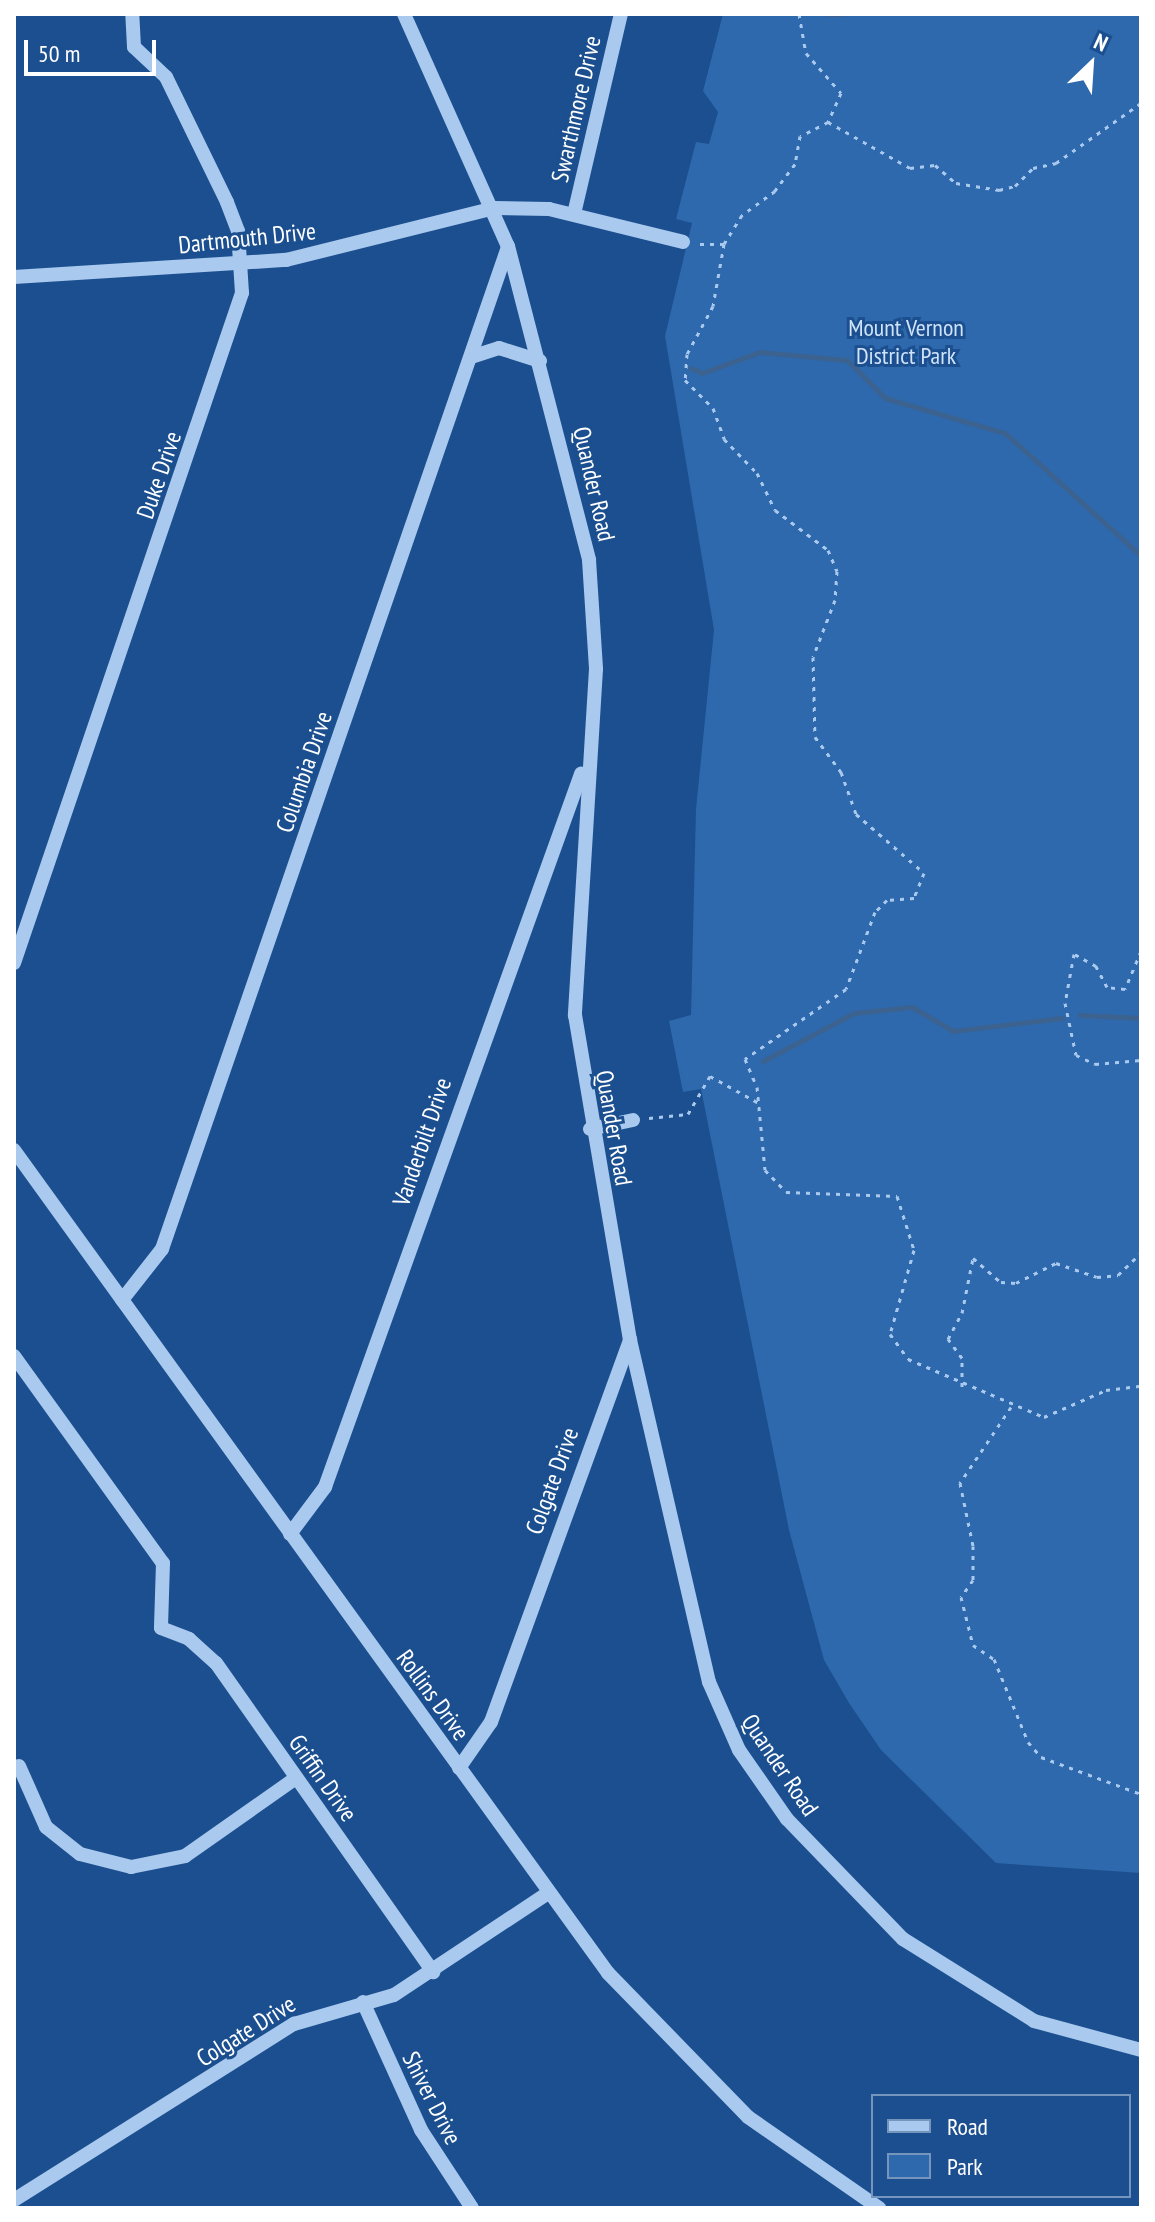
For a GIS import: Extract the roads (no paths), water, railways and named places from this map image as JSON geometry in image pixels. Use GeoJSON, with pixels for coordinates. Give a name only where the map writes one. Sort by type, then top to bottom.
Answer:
{"type":"FeatureCollection","features":[{"type":"Feature","properties":{"kind":"street","name":"Duke Drive"},"geometry":{"type":"LineString","coordinates":[[15,958],[238,316],[242,263],[227,202],[166,77],[134,47],[132,14]]}},
{"type":"Feature","properties":{"kind":"street","name":"Quander Road"},"geometry":{"type":"LineString","coordinates":[[404,14],[494,208],[508,246],[589,560],[596,669],[573,969],[590,1129],[630,1340],[709,1682],[739,1750],[785,1816],[861,1900],[946,1971],[1034,2021],[1141,2050]]}},
{"type":"Feature","properties":{"kind":"street","name":"Swarthmore Drive"},"geometry":{"type":"LineString","coordinates":[[574,214],[621,14]]}},
{"type":"Feature","properties":{"kind":"street","name":"Dartmouth Drive"},"geometry":{"type":"LineString","coordinates":[[14,277],[242,263],[334,250],[494,208],[574,214],[683,242]]}},
{"type":"Feature","properties":{"kind":"street","name":"Columbia Drive"},"geometry":{"type":"LineString","coordinates":[[122,1300],[162,1249],[508,246]]}},
{"type":"Feature","properties":{"kind":"street"},"geometry":{"type":"LineString","coordinates":[[471,357],[499,348],[540,361]]}},
{"type":"Feature","properties":{"kind":"street","name":"Vanderbilt Drive"},"geometry":{"type":"LineString","coordinates":[[290,1534],[325,1487],[587,759]]}},
{"type":"Feature","properties":{"kind":"street"},"geometry":{"type":"LineString","coordinates":[[590,1129],[633,1120]]}},
{"type":"Feature","properties":{"kind":"street","name":"Rollins Drive"},"geometry":{"type":"LineString","coordinates":[[14,1150],[548,1893],[628,1997],[709,2081],[804,2161],[879,2208]]}},
{"type":"Feature","properties":{"kind":"street","name":"Colgate Drive"},"geometry":{"type":"LineString","coordinates":[[459,1768],[491,1722],[630,1340]]}},
{"type":"Feature","properties":{"kind":"street","name":"Griffin Drive"},"geometry":{"type":"LineString","coordinates":[[14,1356],[163,1563],[161,1628],[210,1656],[433,1972]]}},
{"type":"Feature","properties":{"kind":"street"},"geometry":{"type":"LineString","coordinates":[[19,1766],[46,1827],[80,1854],[131,1867],[185,1856],[296,1778]]}},
{"type":"Feature","properties":{"kind":"street","name":"Colgate Drive"},"geometry":{"type":"LineString","coordinates":[[14,2200],[294,2024],[394,1995],[548,1893]]}},
{"type":"Feature","properties":{"kind":"street","name":"Shiver Drive"},"geometry":{"type":"LineString","coordinates":[[363,2002],[421,2130],[472,2208]]}},
{"type":"Feature","properties":{"kind":"waterway"},"geometry":{"type":"LineString","coordinates":[[828,14],[842,14]]}},
{"type":"Feature","properties":{"kind":"waterway"},"geometry":{"type":"LineString","coordinates":[[691,368],[702,373],[760,352],[847,360],[885,398],[1005,433],[1141,556]]}},
{"type":"Feature","properties":{"kind":"waterway"},"geometry":{"type":"LineString","coordinates":[[763,1061],[854,1013],[912,1007],[953,1031],[1062,1018]]}},
{"type":"Feature","properties":{"kind":"waterway"},"geometry":{"type":"LineString","coordinates":[[1080,1015],[1141,1018]]}},
{"type":"Feature","properties":{"kind":"park label","name":"Mount Vernon District Park"},"geometry":{"type":"Point","coordinates":[906,342]}}]}
